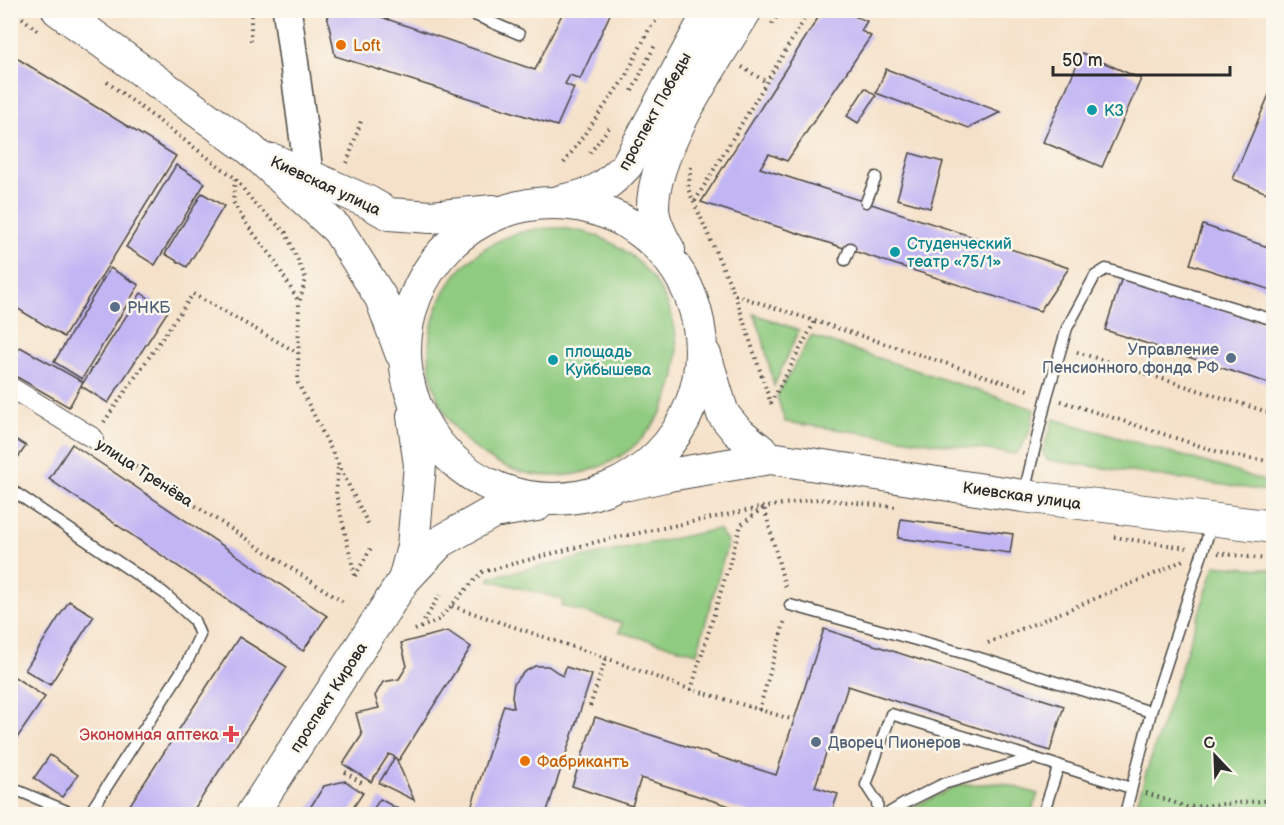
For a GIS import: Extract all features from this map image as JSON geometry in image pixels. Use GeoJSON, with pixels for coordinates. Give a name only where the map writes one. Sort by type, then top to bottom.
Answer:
{"type":"FeatureCollection","features":[{"type":"Feature","properties":{"kind":"main road"},"geometry":{"type":"LineString","coordinates":[[287,10],[309,175]]}},
{"type":"Feature","properties":{"kind":"main road","name":"проспект Победы"},"geometry":{"type":"LineString","coordinates":[[548,203],[585,196],[600,190],[613,181],[627,165],[710,10]]}},
{"type":"Feature","properties":{"kind":"main road","name":"проспект Победы"},"geometry":{"type":"LineString","coordinates":[[684,277],[662,238],[653,210],[654,189],[662,163],[687,107],[746,10]]}},
{"type":"Feature","properties":{"kind":"main road","name":"Киевская улица"},"geometry":{"type":"LineString","coordinates":[[52,24],[250,149],[368,202],[389,214],[431,217],[511,209]]}},
{"type":"Feature","properties":{"kind":"main road","name":"Киевская улица"},"geometry":{"type":"LineString","coordinates":[[250,149],[338,230],[381,298],[406,371]]}},
{"type":"Feature","properties":{"kind":"main road"},"geometry":{"type":"LineString","coordinates":[[405,580],[413,547],[420,465],[406,371],[404,338],[410,309],[426,274],[442,251],[459,236],[484,220],[511,209],[548,203],[572,204],[637,226],[656,240],[684,277],[693,299],[704,349],[698,384],[686,417],[667,446],[642,470],[600,492],[558,500],[523,497],[490,487],[461,469],[436,445],[418,417],[406,371]]}},
{"type":"Feature","properties":{"kind":"main road","name":"Киевская улица"},"geometry":{"type":"LineString","coordinates":[[704,349],[723,414],[736,431],[770,458]]}},
{"type":"Feature","properties":{"kind":"main road","name":"Киевская улица"},"geometry":{"type":"LineString","coordinates":[[600,492],[669,475],[770,458],[1023,496],[1274,528]]}},
{"type":"Feature","properties":{"kind":"main road"},"geometry":{"type":"LineString","coordinates":[[405,580],[440,542],[493,512],[600,492]]}},
{"type":"Feature","properties":{"kind":"main road","name":"проспект Кирова"},"geometry":{"type":"LineString","coordinates":[[252,814],[405,580]]}},
{"type":"Feature","properties":{"kind":"street","name":"улица Тренёва"},"geometry":{"type":"LineString","coordinates":[[10,387],[93,438]]}},
{"type":"Feature","properties":{"kind":"lane"},"geometry":{"type":"LineString","coordinates":[[463,10],[519,34]]}},
{"type":"Feature","properties":{"kind":"lane"},"geometry":{"type":"LineString","coordinates":[[866,202],[876,177]]}},
{"type":"Feature","properties":{"kind":"lane"},"geometry":{"type":"LineString","coordinates":[[845,260],[850,248]]}},
{"type":"Feature","properties":{"kind":"lane"},"geometry":{"type":"LineString","coordinates":[[1023,496],[1047,396],[1067,328],[1095,276],[1106,269],[1274,320]]}},
{"type":"Feature","properties":{"kind":"lane"},"geometry":{"type":"LineString","coordinates":[[10,489],[165,593],[194,620],[200,635],[186,664],[89,814]]}},
{"type":"Feature","properties":{"kind":"lane"},"geometry":{"type":"LineString","coordinates":[[1125,814],[1151,712],[1154,685],[1213,520]]}},
{"type":"Feature","properties":{"kind":"lane"},"geometry":{"type":"LineString","coordinates":[[790,605],[970,656],[1151,712]]}},
{"type":"Feature","properties":{"kind":"lane"},"geometry":{"type":"LineString","coordinates":[[878,814],[877,802],[866,785],[891,714],[1131,788]]}},
{"type":"Feature","properties":{"kind":"lane"},"geometry":{"type":"LineString","coordinates":[[887,814],[943,784],[1034,758]]}},
{"type":"Feature","properties":{"kind":"lane"},"geometry":{"type":"LineString","coordinates":[[1043,814],[1059,765]]}},
{"type":"Feature","properties":{"kind":"lane"},"geometry":{"type":"LineString","coordinates":[[10,794],[14,789],[74,814]]}},
{"type":"Feature","properties":{"kind":"path"},"geometry":{"type":"LineString","coordinates":[[13,10],[52,24]]}},
{"type":"Feature","properties":{"kind":"path"},"geometry":{"type":"LineString","coordinates":[[251,10],[251,41]]}},
{"type":"Feature","properties":{"kind":"path"},"geometry":{"type":"LineString","coordinates":[[564,163],[626,76],[649,29],[665,10]]}},
{"type":"Feature","properties":{"kind":"path"},"geometry":{"type":"LineString","coordinates":[[695,202],[810,10]]}},
{"type":"Feature","properties":{"kind":"path"},"geometry":{"type":"LineString","coordinates":[[632,90],[655,45]]}},
{"type":"Feature","properties":{"kind":"path"},"geometry":{"type":"LineString","coordinates":[[742,67],[766,82]]}},
{"type":"Feature","properties":{"kind":"path"},"geometry":{"type":"LineString","coordinates":[[103,79],[235,178],[254,203],[286,233],[306,279],[299,303],[298,383],[368,524]]}},
{"type":"Feature","properties":{"kind":"path"},"geometry":{"type":"LineString","coordinates":[[345,169],[362,118]]}},
{"type":"Feature","properties":{"kind":"path"},"geometry":{"type":"LineString","coordinates":[[590,153],[611,125]]}},
{"type":"Feature","properties":{"kind":"path"},"geometry":{"type":"LineString","coordinates":[[235,178],[233,202],[247,225],[272,255],[299,303]]}},
{"type":"Feature","properties":{"kind":"path"},"geometry":{"type":"LineString","coordinates":[[688,189],[735,295],[771,404],[815,321],[735,295]]}},
{"type":"Feature","properties":{"kind":"path"},"geometry":{"type":"LineString","coordinates":[[93,438],[193,294],[298,353]]}},
{"type":"Feature","properties":{"kind":"path"},"geometry":{"type":"LineString","coordinates":[[1062,347],[1274,414]]}},
{"type":"Feature","properties":{"kind":"path","name":"улица Тренёва"},"geometry":{"type":"LineString","coordinates":[[93,438],[344,602]]}},
{"type":"Feature","properties":{"kind":"path"},"geometry":{"type":"LineString","coordinates":[[338,467],[336,494],[355,576],[371,548]]}},
{"type":"Feature","properties":{"kind":"path"},"geometry":{"type":"LineString","coordinates":[[415,630],[438,620],[482,572],[600,541],[764,507],[819,499],[907,508]]}},
{"type":"Feature","properties":{"kind":"path"},"geometry":{"type":"LineString","coordinates":[[759,710],[790,605],[764,507]]}},
{"type":"Feature","properties":{"kind":"path"},"geometry":{"type":"LineString","coordinates":[[692,690],[741,525],[764,507]]}},
{"type":"Feature","properties":{"kind":"path"},"geometry":{"type":"LineString","coordinates":[[1110,537],[1274,560]]}},
{"type":"Feature","properties":{"kind":"path"},"geometry":{"type":"LineString","coordinates":[[989,643],[1164,570],[1186,558]]}},
{"type":"Feature","properties":{"kind":"path"},"geometry":{"type":"LineString","coordinates":[[424,621],[440,595]]}},
{"type":"Feature","properties":{"kind":"path"},"geometry":{"type":"LineString","coordinates":[[452,606],[692,690],[794,720]]}},
{"type":"Feature","properties":{"kind":"path"},"geometry":{"type":"LineString","coordinates":[[590,706],[606,658]]}},
{"type":"Feature","properties":{"kind":"path"},"geometry":{"type":"LineString","coordinates":[[345,772],[363,784]]}},
{"type":"Feature","properties":{"kind":"path"},"geometry":{"type":"LineString","coordinates":[[1131,788],[1206,814]]}},
{"type":"Feature","properties":{"kind":"path"},"geometry":{"type":"LineString","coordinates":[[1187,807],[1274,800]]}},
{"type":"Feature","properties":{"kind":"green space"},"geometry":{"type":"Polygon","coordinates":[[[553,228],[589,234],[611,243],[631,256],[649,274],[662,294],[671,316],[677,352],[671,388],[662,410],[649,430],[631,448],[611,461],[589,470],[553,476],[517,470],[495,461],[475,448],[457,430],[444,410],[435,388],[429,352],[435,316],[444,294],[457,274],[475,256],[495,243],[517,234],[553,228]]]}},
{"type":"Feature","properties":{"kind":"green space"},"geometry":{"type":"Polygon","coordinates":[[[754,314],[799,330],[774,386],[762,335],[754,314]]]}},
{"type":"Feature","properties":{"kind":"green space"},"geometry":{"type":"Polygon","coordinates":[[[811,336],[1034,409],[1031,428],[1015,454],[785,422],[777,396],[811,336]]]}},
{"type":"Feature","properties":{"kind":"green space"},"geometry":{"type":"Polygon","coordinates":[[[1054,419],[1273,484],[1273,492],[1047,460],[1042,452],[1054,419]]]}},
{"type":"Feature","properties":{"kind":"green space"},"geometry":{"type":"Polygon","coordinates":[[[718,529],[728,542],[697,653],[619,632],[622,623],[562,606],[562,599],[489,580],[490,577],[718,529]]]}},
{"type":"Feature","properties":{"kind":"green space"},"geometry":{"type":"Polygon","coordinates":[[[1215,565],[1273,570],[1273,814],[1134,814],[1146,773],[1215,565]]]}},
{"type":"Feature","properties":{"kind":"green space"},"geometry":{"type":"Polygon","coordinates":[[[1002,783],[1038,794],[1031,814],[905,814],[913,807],[960,785],[1002,783]]]}},
{"type":"Feature","properties":{"kind":"building"},"geometry":{"type":"Polygon","coordinates":[[[326,10],[377,10],[378,16],[535,70],[564,10],[612,10],[580,79],[570,75],[565,84],[574,88],[557,126],[335,56],[326,10]]]}},
{"type":"Feature","properties":{"kind":"building"},"geometry":{"type":"Polygon","coordinates":[[[823,10],[839,10],[867,21],[861,31],[871,36],[787,161],[769,154],[760,168],[1069,268],[1040,311],[701,202],[823,10]]]}},
{"type":"Feature","properties":{"kind":"building","name":"К3"},"geometry":{"type":"Polygon","coordinates":[[[1082,53],[1141,79],[1102,167],[1043,142],[1082,53]]]}},
{"type":"Feature","properties":{"kind":"building"},"geometry":{"type":"Polygon","coordinates":[[[10,54],[176,156],[64,337],[10,304],[10,54]]]}},
{"type":"Feature","properties":{"kind":"building"},"geometry":{"type":"Polygon","coordinates":[[[886,69],[1001,112],[969,128],[876,93],[886,69]]]}},
{"type":"Feature","properties":{"kind":"building"},"geometry":{"type":"Polygon","coordinates":[[[865,88],[876,96],[858,123],[847,116],[865,88]]]}},
{"type":"Feature","properties":{"kind":"building"},"geometry":{"type":"Polygon","coordinates":[[[1271,90],[1274,91],[1274,196],[1233,179],[1271,90]]]}},
{"type":"Feature","properties":{"kind":"building"},"geometry":{"type":"Polygon","coordinates":[[[910,153],[943,162],[930,208],[897,199],[910,153]]]}},
{"type":"Feature","properties":{"kind":"building"},"geometry":{"type":"Polygon","coordinates":[[[176,165],[205,183],[155,265],[126,247],[176,165]]]}},
{"type":"Feature","properties":{"kind":"building"},"geometry":{"type":"Polygon","coordinates":[[[202,193],[224,206],[187,267],[165,254],[202,193]]]}},
{"type":"Feature","properties":{"kind":"building"},"geometry":{"type":"Polygon","coordinates":[[[1203,225],[1274,249],[1274,291],[1190,264],[1203,225]]]}},
{"type":"Feature","properties":{"kind":"building"},"geometry":{"type":"Polygon","coordinates":[[[110,268],[139,285],[82,379],[54,362],[110,268]]]}},
{"type":"Feature","properties":{"kind":"building","name":"Управление Пенсионного фонда РФ"},"geometry":{"type":"Polygon","coordinates":[[[1122,277],[1274,326],[1274,385],[1105,330],[1122,277]]]}},
{"type":"Feature","properties":{"kind":"building"},"geometry":{"type":"Polygon","coordinates":[[[141,293],[168,311],[108,403],[81,386],[141,293]]]}},
{"type":"Feature","properties":{"kind":"building"},"geometry":{"type":"Polygon","coordinates":[[[20,347],[83,382],[69,407],[10,373],[10,363],[20,347]]]}},
{"type":"Feature","properties":{"kind":"building"},"geometry":{"type":"Polygon","coordinates":[[[10,436],[26,446],[10,469],[10,436]]]}},
{"type":"Feature","properties":{"kind":"building"},"geometry":{"type":"Polygon","coordinates":[[[72,444],[327,616],[303,651],[49,479],[72,444]]]}},
{"type":"Feature","properties":{"kind":"building"},"geometry":{"type":"Polygon","coordinates":[[[901,519],[1013,534],[1010,553],[898,538],[901,519]]]}},
{"type":"Feature","properties":{"kind":"building"},"geometry":{"type":"Polygon","coordinates":[[[69,601],[94,616],[50,685],[25,670],[69,601]]]}},
{"type":"Feature","properties":{"kind":"building"},"geometry":{"type":"Polygon","coordinates":[[[824,629],[1064,706],[1050,751],[848,686],[815,787],[838,794],[831,814],[755,814],[641,778],[632,806],[572,786],[595,717],[776,775],[824,629]]]}},
{"type":"Feature","properties":{"kind":"building"},"geometry":{"type":"Polygon","coordinates":[[[448,631],[471,647],[399,760],[396,758],[414,800],[379,783],[395,757],[389,754],[371,782],[343,764],[362,735],[356,713],[379,708],[375,696],[383,682],[399,679],[407,666],[401,643],[448,631]]]}},
{"type":"Feature","properties":{"kind":"building"},"geometry":{"type":"Polygon","coordinates":[[[239,637],[287,667],[191,814],[124,814],[239,637]]]}},
{"type":"Feature","properties":{"kind":"building","name":"Фабрикантъ"},"geometry":{"type":"Polygon","coordinates":[[[535,666],[548,666],[563,676],[566,667],[592,675],[546,814],[469,814],[504,705],[514,708],[512,696],[514,683],[524,672],[535,666]]]}},
{"type":"Feature","properties":{"kind":"building"},"geometry":{"type":"Polygon","coordinates":[[[10,674],[45,697],[10,748],[10,674]]]}},
{"type":"Feature","properties":{"kind":"building"},"geometry":{"type":"Polygon","coordinates":[[[50,755],[78,775],[62,797],[34,778],[50,755]]]}},
{"type":"Feature","properties":{"kind":"building"},"geometry":{"type":"Polygon","coordinates":[[[345,781],[363,793],[349,814],[306,814],[324,786],[345,781]]]}},
{"type":"Feature","properties":{"kind":"building"},"geometry":{"type":"Polygon","coordinates":[[[380,799],[407,814],[370,814],[380,799]]]}},
{"type":"Feature","properties":{"kind":"place","name":"Loft"},"geometry":{"type":"Point","coordinates":[341,45]}},
{"type":"Feature","properties":{"kind":"place","name":"К3"},"geometry":{"type":"Point","coordinates":[1092,110]}},
{"type":"Feature","properties":{"kind":"place","name":"Студенческий театр «75/1»"},"geometry":{"type":"Point","coordinates":[895,252]}},
{"type":"Feature","properties":{"kind":"place","name":"РНКБ"},"geometry":{"type":"Point","coordinates":[115,307]}},
{"type":"Feature","properties":{"kind":"place","name":"Управление Пенсионного фонда РФ"},"geometry":{"type":"Point","coordinates":[1231,358]}},
{"type":"Feature","properties":{"kind":"place","name":"площадь Куйбышева"},"geometry":{"type":"Point","coordinates":[553,360]}},
{"type":"Feature","properties":{"kind":"place","name":"Экономная аптека"},"geometry":{"type":"Point","coordinates":[231,734]}},
{"type":"Feature","properties":{"kind":"place","name":"Дворец Пионеров"},"geometry":{"type":"Point","coordinates":[816,742]}},
{"type":"Feature","properties":{"kind":"place","name":"Фабрикантъ"},"geometry":{"type":"Point","coordinates":[525,761]}}]}
